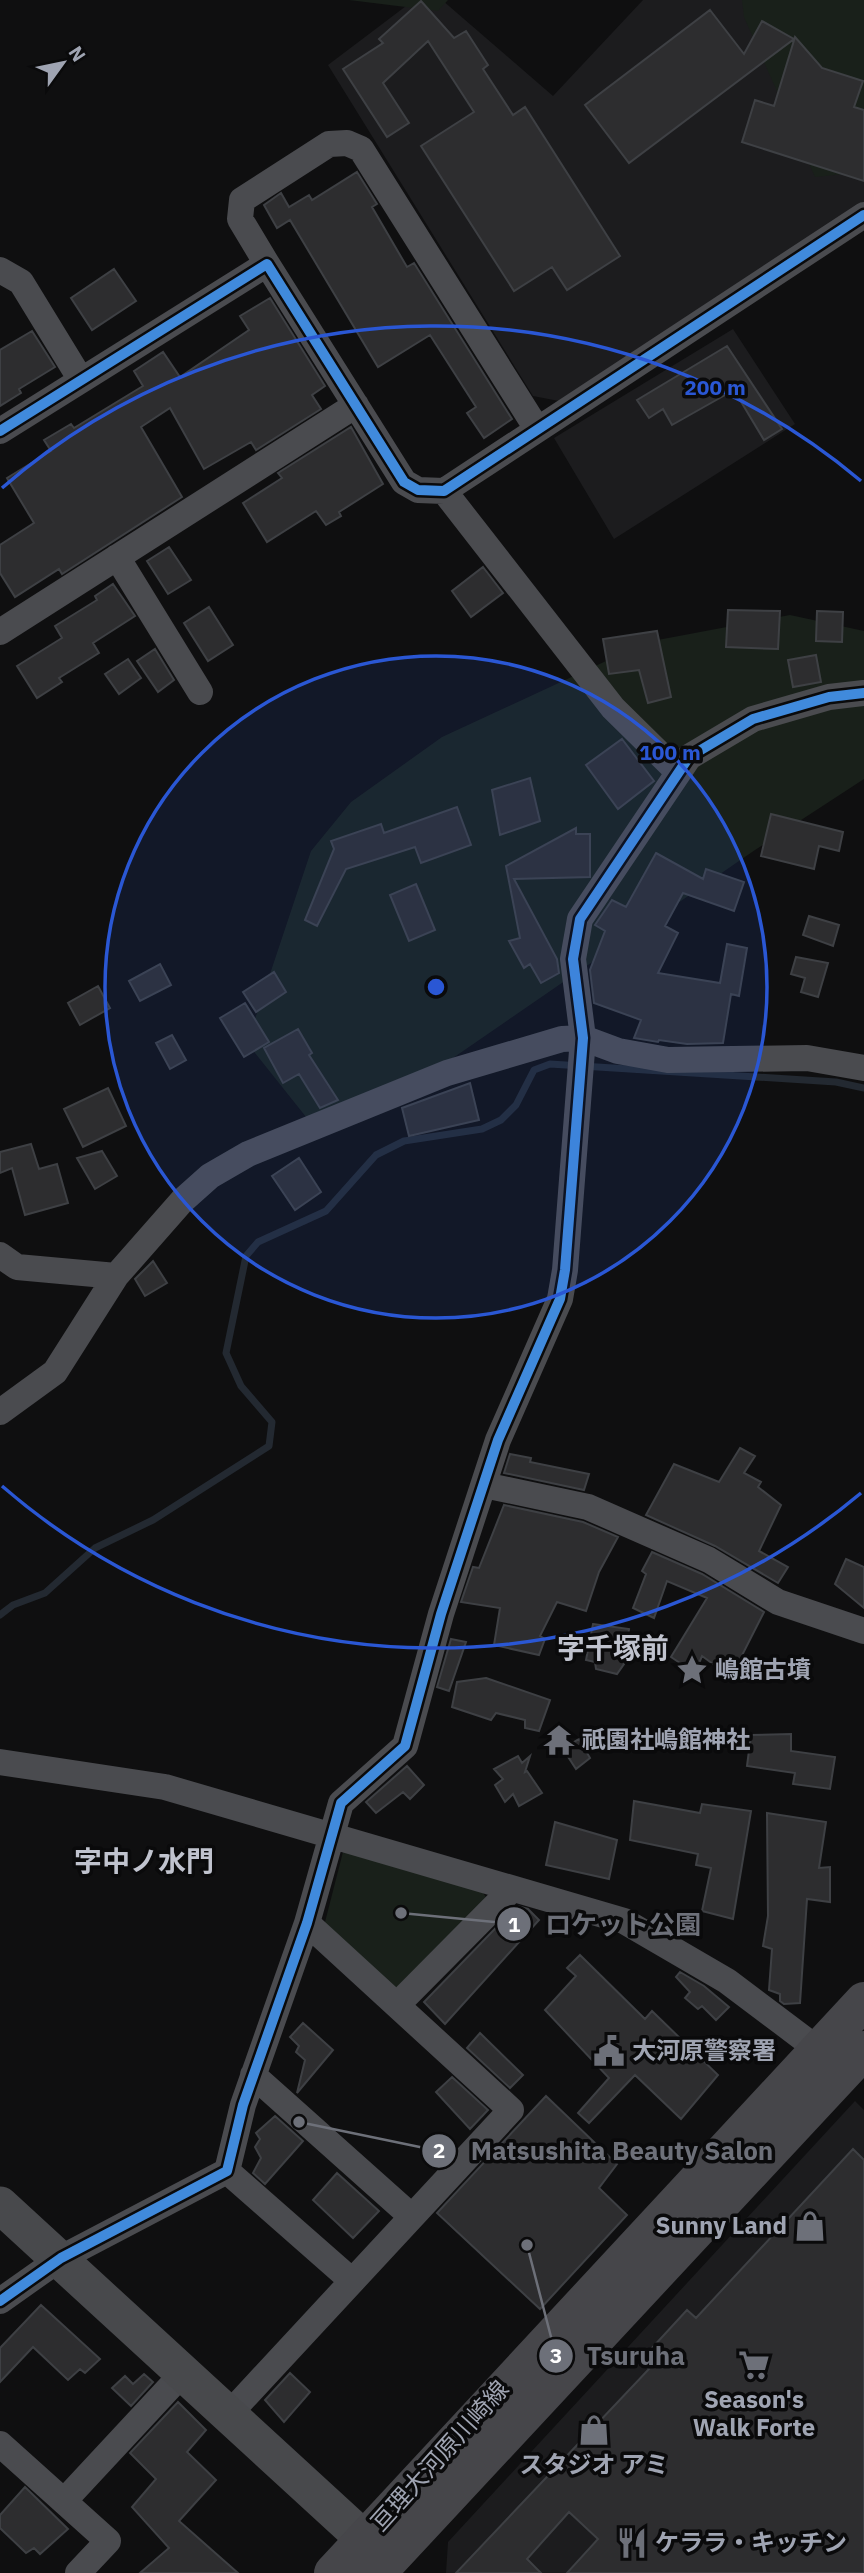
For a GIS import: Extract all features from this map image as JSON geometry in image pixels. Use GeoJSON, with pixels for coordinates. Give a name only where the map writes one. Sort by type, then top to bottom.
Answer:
{"type":"FeatureCollection","features":[{"type":"Feature","properties":{"kind":"main road","name":"亘理大河原川崎線"},"geometry":{"type":"LineString","coordinates":[[333,2573],[383,2562],[841,2059],[864,2001]]}},
{"type":"Feature","properties":{"kind":"street"},"geometry":{"type":"LineString","coordinates":[[537,429],[361,149],[348,144],[329,144],[242,200],[240,219],[404,482],[418,490],[444,491],[864,215]]}},
{"type":"Feature","properties":{"kind":"street"},"geometry":{"type":"LineString","coordinates":[[0,431],[267,264]]}},
{"type":"Feature","properties":{"kind":"street"},"geometry":{"type":"LineString","coordinates":[[0,270],[21,282],[81,380]]}},
{"type":"Feature","properties":{"kind":"street"},"geometry":{"type":"LineString","coordinates":[[0,632],[356,405]]}},
{"type":"Feature","properties":{"kind":"street"},"geometry":{"type":"LineString","coordinates":[[444,491],[613,708],[677,771]]}},
{"type":"Feature","properties":{"kind":"street"},"geometry":{"type":"LineString","coordinates":[[117,557],[200,692]]}},
{"type":"Feature","properties":{"kind":"street"},"geometry":{"type":"LineString","coordinates":[[0,2301],[61,2258],[227,2171],[253,2076],[307,1923],[341,1803],[405,1746],[441,1614],[498,1440],[560,1299],[565,1270],[582,1047],[573,959],[580,919],[677,771],[689,757],[752,719],[829,697],[864,693]]}},
{"type":"Feature","properties":{"kind":"street"},"geometry":{"type":"LineString","coordinates":[[0,1412],[55,1372],[116,1276],[182,1201],[210,1176],[248,1154],[447,1073],[562,1039],[582,1047],[668,1060],[807,1058],[864,1068]]}},
{"type":"Feature","properties":{"kind":"street"},"geometry":{"type":"LineString","coordinates":[[0,1255],[17,1267],[116,1276]]}},
{"type":"Feature","properties":{"kind":"street"},"geometry":{"type":"LineString","coordinates":[[484,1485],[588,1507],[709,1560],[778,1602],[864,1631]]}},
{"type":"Feature","properties":{"kind":"street"},"geometry":{"type":"LineString","coordinates":[[0,1762],[165,1787],[624,1921],[727,1981],[841,2059]]}},
{"type":"Feature","properties":{"kind":"street"},"geometry":{"type":"LineString","coordinates":[[397,2005],[511,1890]]}},
{"type":"Feature","properties":{"kind":"street"},"geometry":{"type":"LineString","coordinates":[[230,2413],[511,2110],[307,1923]]}},
{"type":"Feature","properties":{"kind":"street"},"geometry":{"type":"LineString","coordinates":[[253,2076],[411,2216]]}},
{"type":"Feature","properties":{"kind":"street"},"geometry":{"type":"LineString","coordinates":[[227,2171],[351,2280]]}},
{"type":"Feature","properties":{"kind":"street"},"geometry":{"type":"LineString","coordinates":[[0,2205],[230,2413],[383,2562]]}},
{"type":"Feature","properties":{"kind":"street"},"geometry":{"type":"LineString","coordinates":[[64,2501],[184,2372]]}},
{"type":"Feature","properties":{"kind":"street"},"geometry":{"type":"LineString","coordinates":[[0,2444],[108,2540],[78,2573]]}},
{"type":"Feature","properties":{"kind":"shaded area"},"geometry":{"type":"Polygon","coordinates":[[[349,0],[448,0],[438,11],[349,0]]]}},
{"type":"Feature","properties":{"kind":"shaded area"},"geometry":{"type":"Polygon","coordinates":[[[414,0],[442,0],[553,96],[643,0],[749,0],[864,78],[864,203],[559,401],[533,396],[328,65],[414,0]]]}},
{"type":"Feature","properties":{"kind":"shaded area"},"geometry":{"type":"Polygon","coordinates":[[[742,0],[864,0],[864,172],[815,177],[744,17],[742,0]]]}},
{"type":"Feature","properties":{"kind":"shaded area"},"geometry":{"type":"Polygon","coordinates":[[[733,329],[795,424],[614,539],[554,438],[733,329]]]}},
{"type":"Feature","properties":{"kind":"shaded area"},"geometry":{"type":"Polygon","coordinates":[[[790,615],[864,631],[864,779],[755,850],[437,1069],[314,1127],[247,1043],[311,851],[351,802],[442,737],[647,642],[790,615]]]}},
{"type":"Feature","properties":{"kind":"shaded area"},"geometry":{"type":"Polygon","coordinates":[[[344,1848],[480,1888],[487,1899],[395,1989],[324,1926],[344,1848]]]}},
{"type":"Feature","properties":{"kind":"shaded area","name":"Season's Walk Forte"},"geometry":{"type":"Polygon","coordinates":[[[855,2101],[864,2110],[864,2573],[446,2573],[448,2542],[855,2101]]]}},
{"type":"Feature","properties":{"kind":"building"},"geometry":{"type":"Polygon","coordinates":[[[421,1],[454,38],[466,31],[488,65],[483,69],[513,115],[525,107],[620,256],[567,290],[552,267],[514,291],[421,146],[474,112],[428,41],[383,83],[409,123],[387,137],[343,69],[383,43],[379,39],[421,1]]]}},
{"type":"Feature","properties":{"kind":"building"},"geometry":{"type":"Polygon","coordinates":[[[710,10],[744,54],[762,21],[794,39],[629,163],[585,105],[710,10]]]}},
{"type":"Feature","properties":{"kind":"building"},"geometry":{"type":"Polygon","coordinates":[[[795,37],[822,68],[863,81],[854,107],[864,110],[864,181],[742,142],[755,100],[774,106],[795,37]]]}},
{"type":"Feature","properties":{"kind":"building"},"geometry":{"type":"Polygon","coordinates":[[[357,172],[377,204],[372,207],[407,267],[414,263],[512,419],[484,438],[467,413],[476,407],[430,335],[378,367],[290,220],[277,228],[264,205],[281,193],[289,207],[309,195],[312,200],[357,172]]]}},
{"type":"Feature","properties":{"kind":"building"},"geometry":{"type":"Polygon","coordinates":[[[114,269],[136,301],[92,330],[71,298],[114,269]]]}},
{"type":"Feature","properties":{"kind":"building"},"geometry":{"type":"Polygon","coordinates":[[[270,298],[325,386],[312,395],[321,409],[256,450],[251,442],[204,469],[170,408],[141,427],[182,497],[62,574],[59,569],[15,597],[0,573],[0,545],[34,523],[7,478],[51,451],[44,440],[71,424],[74,428],[143,386],[134,371],[163,352],[180,377],[249,330],[240,316],[270,298]]]}},
{"type":"Feature","properties":{"kind":"building"},"geometry":{"type":"Polygon","coordinates":[[[32,331],[55,367],[19,389],[21,393],[0,406],[0,350],[32,331]]]}},
{"type":"Feature","properties":{"kind":"building"},"geometry":{"type":"Polygon","coordinates":[[[727,346],[782,429],[764,440],[734,390],[672,425],[663,409],[649,418],[637,400],[727,346]]]}},
{"type":"Feature","properties":{"kind":"building"},"geometry":{"type":"Polygon","coordinates":[[[351,427],[383,484],[339,512],[341,516],[326,525],[316,511],[267,542],[243,503],[282,478],[278,473],[351,427]]]}},
{"type":"Feature","properties":{"kind":"building"},"geometry":{"type":"Polygon","coordinates":[[[169,547],[191,580],[168,594],[147,561],[169,547]]]}},
{"type":"Feature","properties":{"kind":"building"},"geometry":{"type":"Polygon","coordinates":[[[483,567],[503,593],[471,617],[452,591],[483,567]]]}},
{"type":"Feature","properties":{"kind":"building"},"geometry":{"type":"Polygon","coordinates":[[[113,584],[135,616],[93,643],[99,653],[59,678],[62,682],[37,698],[17,666],[62,638],[55,626],[97,600],[95,596],[113,584]]]}},
{"type":"Feature","properties":{"kind":"building"},"geometry":{"type":"Polygon","coordinates":[[[209,607],[233,645],[208,661],[184,623],[209,607]]]}},
{"type":"Feature","properties":{"kind":"building"},"geometry":{"type":"Polygon","coordinates":[[[728,610],[780,611],[778,649],[726,647],[728,610]]]}},
{"type":"Feature","properties":{"kind":"building"},"geometry":{"type":"Polygon","coordinates":[[[817,611],[843,612],[842,642],[816,641],[817,611]]]}},
{"type":"Feature","properties":{"kind":"building"},"geometry":{"type":"Polygon","coordinates":[[[657,631],[671,697],[648,703],[639,670],[609,674],[603,639],[657,631]]]}},
{"type":"Feature","properties":{"kind":"building"},"geometry":{"type":"Polygon","coordinates":[[[155,649],[174,680],[158,692],[137,661],[155,649]]]}},
{"type":"Feature","properties":{"kind":"building"},"geometry":{"type":"Polygon","coordinates":[[[816,655],[821,682],[793,687],[788,660],[816,655]]]}},
{"type":"Feature","properties":{"kind":"building"},"geometry":{"type":"Polygon","coordinates":[[[128,659],[141,678],[119,694],[105,674],[128,659]]]}},
{"type":"Feature","properties":{"kind":"building"},"geometry":{"type":"Polygon","coordinates":[[[622,739],[654,781],[618,809],[586,765],[622,739]]]}},
{"type":"Feature","properties":{"kind":"building"},"geometry":{"type":"Polygon","coordinates":[[[530,778],[540,821],[500,835],[492,790],[530,778]]]}},
{"type":"Feature","properties":{"kind":"building"},"geometry":{"type":"Polygon","coordinates":[[[457,807],[471,845],[421,863],[415,847],[346,869],[317,926],[305,920],[334,849],[331,841],[381,824],[384,833],[457,807]]]}},
{"type":"Feature","properties":{"kind":"building"},"geometry":{"type":"Polygon","coordinates":[[[771,814],[843,832],[839,851],[819,846],[814,869],[761,856],[771,814]]]}},
{"type":"Feature","properties":{"kind":"building"},"geometry":{"type":"Polygon","coordinates":[[[576,828],[576,834],[590,834],[590,877],[514,879],[557,959],[559,973],[541,983],[530,964],[524,968],[509,941],[520,938],[506,866],[576,828]]]}},
{"type":"Feature","properties":{"kind":"building"},"geometry":{"type":"Polygon","coordinates":[[[656,853],[703,879],[706,869],[744,882],[734,911],[683,893],[665,926],[678,933],[658,973],[720,983],[727,944],[747,948],[739,996],[731,994],[723,1043],[687,1044],[634,1038],[641,1020],[594,1003],[590,970],[605,931],[595,925],[612,900],[626,907],[656,853]]]}},
{"type":"Feature","properties":{"kind":"building"},"geometry":{"type":"Polygon","coordinates":[[[416,884],[435,930],[409,941],[390,895],[416,884]]]}},
{"type":"Feature","properties":{"kind":"building"},"geometry":{"type":"Polygon","coordinates":[[[809,916],[839,925],[833,946],[803,935],[809,916]]]}},
{"type":"Feature","properties":{"kind":"building"},"geometry":{"type":"Polygon","coordinates":[[[796,957],[828,963],[818,997],[801,992],[805,978],[791,974],[796,957]]]}},
{"type":"Feature","properties":{"kind":"building"},"geometry":{"type":"Polygon","coordinates":[[[160,964],[171,985],[140,1001],[129,981],[160,964]]]}},
{"type":"Feature","properties":{"kind":"building"},"geometry":{"type":"Polygon","coordinates":[[[274,972],[286,992],[256,1012],[243,992],[274,972]]]}},
{"type":"Feature","properties":{"kind":"building"},"geometry":{"type":"Polygon","coordinates":[[[98,986],[110,1008],[80,1025],[68,1003],[98,986]]]}},
{"type":"Feature","properties":{"kind":"building"},"geometry":{"type":"Polygon","coordinates":[[[245,1003],[269,1042],[244,1057],[220,1018],[245,1003]]]}},
{"type":"Feature","properties":{"kind":"building"},"geometry":{"type":"Polygon","coordinates":[[[298,1029],[312,1053],[309,1055],[338,1100],[320,1108],[299,1074],[283,1083],[264,1048],[298,1029]]]}},
{"type":"Feature","properties":{"kind":"building"},"geometry":{"type":"Polygon","coordinates":[[[172,1035],[186,1060],[170,1069],[156,1043],[172,1035]]]}},
{"type":"Feature","properties":{"kind":"building"},"geometry":{"type":"Polygon","coordinates":[[[470,1083],[479,1120],[409,1136],[402,1108],[470,1083]]]}},
{"type":"Feature","properties":{"kind":"building"},"geometry":{"type":"Polygon","coordinates":[[[108,1088],[126,1126],[83,1147],[64,1109],[108,1088]]]}},
{"type":"Feature","properties":{"kind":"building"},"geometry":{"type":"Polygon","coordinates":[[[31,1144],[39,1169],[57,1164],[68,1203],[25,1215],[12,1168],[0,1173],[0,1152],[31,1144]]]}},
{"type":"Feature","properties":{"kind":"building"},"geometry":{"type":"Polygon","coordinates":[[[102,1151],[117,1176],[95,1189],[77,1158],[102,1151]]]}},
{"type":"Feature","properties":{"kind":"building"},"geometry":{"type":"Polygon","coordinates":[[[299,1158],[321,1192],[295,1210],[272,1176],[299,1158]]]}},
{"type":"Feature","properties":{"kind":"building"},"geometry":{"type":"Polygon","coordinates":[[[153,1261],[167,1283],[145,1296],[135,1279],[153,1261]]]}},
{"type":"Feature","properties":{"kind":"building"},"geometry":{"type":"Polygon","coordinates":[[[740,1448],[755,1456],[744,1473],[761,1482],[758,1487],[781,1505],[759,1551],[788,1567],[778,1583],[715,1546],[646,1515],[674,1464],[719,1482],[740,1448]]]}},
{"type":"Feature","properties":{"kind":"building"},"geometry":{"type":"Polygon","coordinates":[[[510,1454],[531,1458],[530,1462],[589,1474],[584,1490],[504,1473],[510,1454]]]}},
{"type":"Feature","properties":{"kind":"building"},"geometry":{"type":"Polygon","coordinates":[[[504,1505],[583,1522],[618,1537],[599,1572],[586,1611],[557,1602],[540,1636],[545,1639],[539,1655],[494,1645],[500,1608],[461,1602],[473,1567],[479,1568],[504,1505]]]}},
{"type":"Feature","properties":{"kind":"building"},"geometry":{"type":"Polygon","coordinates":[[[652,1552],[702,1574],[764,1612],[731,1677],[702,1656],[695,1673],[671,1657],[707,1598],[667,1581],[654,1618],[633,1608],[646,1574],[642,1571],[652,1552]]]}},
{"type":"Feature","properties":{"kind":"building"},"geometry":{"type":"Polygon","coordinates":[[[846,1559],[864,1567],[864,1608],[835,1584],[846,1559]]]}},
{"type":"Feature","properties":{"kind":"building"},"geometry":{"type":"Polygon","coordinates":[[[593,1624],[629,1629],[624,1664],[617,1674],[596,1669],[595,1662],[586,1660],[593,1624]]]}},
{"type":"Feature","properties":{"kind":"building"},"geometry":{"type":"Polygon","coordinates":[[[451,1639],[466,1642],[449,1691],[437,1687],[451,1639]]]}},
{"type":"Feature","properties":{"kind":"building"},"geometry":{"type":"Polygon","coordinates":[[[486,1678],[550,1700],[539,1731],[525,1728],[525,1720],[496,1713],[491,1720],[452,1707],[457,1682],[486,1678]]]}},
{"type":"Feature","properties":{"kind":"building"},"geometry":{"type":"Polygon","coordinates":[[[791,1734],[791,1751],[835,1757],[830,1789],[793,1784],[795,1773],[747,1766],[751,1735],[791,1734]]]}},
{"type":"Feature","properties":{"kind":"building"},"geometry":{"type":"Polygon","coordinates":[[[579,1739],[590,1758],[576,1769],[563,1749],[579,1739]]]}},
{"type":"Feature","properties":{"kind":"building"},"geometry":{"type":"Polygon","coordinates":[[[518,1756],[522,1763],[530,1756],[525,1772],[527,1771],[542,1793],[519,1806],[513,1794],[505,1802],[495,1785],[503,1779],[494,1769],[518,1756]]]}},
{"type":"Feature","properties":{"kind":"building"},"geometry":{"type":"Polygon","coordinates":[[[407,1766],[424,1785],[410,1799],[403,1792],[376,1813],[366,1802],[407,1766]]]}},
{"type":"Feature","properties":{"kind":"building"},"geometry":{"type":"Polygon","coordinates":[[[634,1801],[700,1813],[702,1804],[751,1811],[733,1919],[702,1911],[711,1868],[696,1865],[698,1854],[630,1840],[634,1801]]]}},
{"type":"Feature","properties":{"kind":"building"},"geometry":{"type":"Polygon","coordinates":[[[767,1813],[826,1822],[819,1868],[830,1867],[830,1902],[807,1899],[800,2003],[784,2004],[780,2001],[780,1994],[769,1990],[772,1949],[763,1946],[768,1916],[767,1813]]]}},
{"type":"Feature","properties":{"kind":"building"},"geometry":{"type":"Polygon","coordinates":[[[555,1822],[617,1840],[609,1879],[546,1865],[555,1822]]]}},
{"type":"Feature","properties":{"kind":"building"},"geometry":{"type":"Polygon","coordinates":[[[517,1906],[528,1909],[539,1920],[445,2024],[424,2002],[517,1906]]]}},
{"type":"Feature","properties":{"kind":"building"},"geometry":{"type":"Polygon","coordinates":[[[580,1955],[645,2019],[652,2011],[718,2075],[681,2119],[635,2075],[589,2123],[578,2113],[609,2078],[545,2010],[576,1976],[567,1968],[580,1955]]]}},
{"type":"Feature","properties":{"kind":"building"},"geometry":{"type":"Polygon","coordinates":[[[680,1972],[704,1986],[729,2007],[716,2020],[702,2006],[698,2009],[685,1998],[690,1992],[676,1977],[680,1972]]]}},
{"type":"Feature","properties":{"kind":"building"},"geometry":{"type":"Polygon","coordinates":[[[303,2023],[333,2050],[297,2093],[305,2060],[296,2052],[299,2046],[290,2037],[303,2023]]]}},
{"type":"Feature","properties":{"kind":"building"},"geometry":{"type":"Polygon","coordinates":[[[480,2033],[523,2075],[510,2088],[467,2048],[480,2033]]]}},
{"type":"Feature","properties":{"kind":"building"},"geometry":{"type":"Polygon","coordinates":[[[452,2077],[488,2110],[470,2129],[436,2092],[452,2077]]]}},
{"type":"Feature","properties":{"kind":"building"},"geometry":{"type":"Polygon","coordinates":[[[546,2096],[617,2164],[599,2188],[627,2215],[540,2309],[437,2213],[546,2096]]]}},
{"type":"Feature","properties":{"kind":"building"},"geometry":{"type":"Polygon","coordinates":[[[275,2116],[303,2141],[265,2184],[253,2173],[261,2158],[255,2147],[260,2139],[256,2133],[275,2116]]]}},
{"type":"Feature","properties":{"kind":"building","name":"Season's Walk Forte"},"geometry":{"type":"Polygon","coordinates":[[[853,2149],[864,2160],[864,2573],[567,2573],[598,2539],[569,2512],[527,2559],[541,2573],[456,2573],[649,2369],[640,2361],[687,2310],[696,2318],[853,2149]]]}},
{"type":"Feature","properties":{"kind":"building"},"geometry":{"type":"Polygon","coordinates":[[[337,2173],[379,2211],[353,2238],[313,2200],[337,2173]]]}},
{"type":"Feature","properties":{"kind":"building"},"geometry":{"type":"Polygon","coordinates":[[[41,2305],[100,2359],[85,2373],[80,2369],[68,2380],[33,2347],[0,2382],[0,2348],[41,2305]]]}},
{"type":"Feature","properties":{"kind":"building"},"geometry":{"type":"Polygon","coordinates":[[[290,2373],[310,2392],[284,2422],[265,2400],[290,2373]]]}},
{"type":"Feature","properties":{"kind":"building"},"geometry":{"type":"Polygon","coordinates":[[[144,2374],[153,2382],[131,2406],[112,2388],[125,2376],[133,2384],[144,2374]]]}},
{"type":"Feature","properties":{"kind":"building"},"geometry":{"type":"Polygon","coordinates":[[[178,2402],[206,2430],[187,2452],[216,2480],[179,2521],[238,2573],[140,2573],[169,2548],[132,2507],[156,2479],[130,2453],[178,2402]]]}},
{"type":"Feature","properties":{"kind":"building"},"geometry":{"type":"Polygon","coordinates":[[[25,2487],[68,2529],[40,2554],[34,2548],[26,2553],[0,2528],[0,2515],[25,2487]]]}},
{"type":"Feature","properties":{"kind":"waterway"},"geometry":{"type":"LineString","coordinates":[[0,1615],[13,1605],[45,1593],[95,1548],[153,1520],[269,1446],[272,1422],[241,1386],[226,1353],[246,1256],[258,1242],[326,1211],[376,1155],[404,1141],[482,1129],[501,1120],[516,1105],[534,1070],[550,1064],[836,1082],[864,1088]]}},
{"type":"Feature","properties":{"kind":"cycle path"},"geometry":{"type":"LineString","coordinates":[[0,431],[267,264],[404,482],[418,490],[444,491],[864,215]]}},
{"type":"Feature","properties":{"kind":"cycle path"},"geometry":{"type":"LineString","coordinates":[[0,2301],[61,2258],[227,2171],[243,2105],[307,1923],[341,1803],[405,1746],[441,1614],[498,1440],[560,1299],[565,1270],[583,1038],[573,959],[580,919],[689,757],[753,719],[829,697],[864,693]]}},
{"type":"Feature","properties":{"kind":"place","name":"嶋館古墳"},"geometry":{"type":"Point","coordinates":[692,1670]}},
{"type":"Feature","properties":{"kind":"place","name":"祇園社嶋館神社"},"geometry":{"type":"Point","coordinates":[559,1740]}},
{"type":"Feature","properties":{"kind":"place","name":"ロケット公園"},"geometry":{"type":"Point","coordinates":[401,1913]}},
{"type":"Feature","properties":{"kind":"place","name":"大河原警察署"},"geometry":{"type":"Point","coordinates":[609,2051]}},
{"type":"Feature","properties":{"kind":"place","name":"Matsushita Beauty Salon"},"geometry":{"type":"Point","coordinates":[299,2122]}},
{"type":"Feature","properties":{"kind":"place","name":"Sunny Land"},"geometry":{"type":"Point","coordinates":[810,2226]}},
{"type":"Feature","properties":{"kind":"place","name":"Tsuruha"},"geometry":{"type":"Point","coordinates":[527,2245]}},
{"type":"Feature","properties":{"kind":"place","name":"Season's Walk Forte"},"geometry":{"type":"Point","coordinates":[754,2365]}},
{"type":"Feature","properties":{"kind":"place","name":"スタジオ アミ"},"geometry":{"type":"Point","coordinates":[594,2430]}},
{"type":"Feature","properties":{"kind":"place","name":"ケララ・キッチン"},"geometry":{"type":"Point","coordinates":[632,2543]}},
{"type":"Feature","properties":{"kind":"district","name":"字千塚前"},"geometry":{"type":"Point","coordinates":[613,1648]}},
{"type":"Feature","properties":{"kind":"district","name":"字中ノ水門"},"geometry":{"type":"Point","coordinates":[144,1861]}}]}
